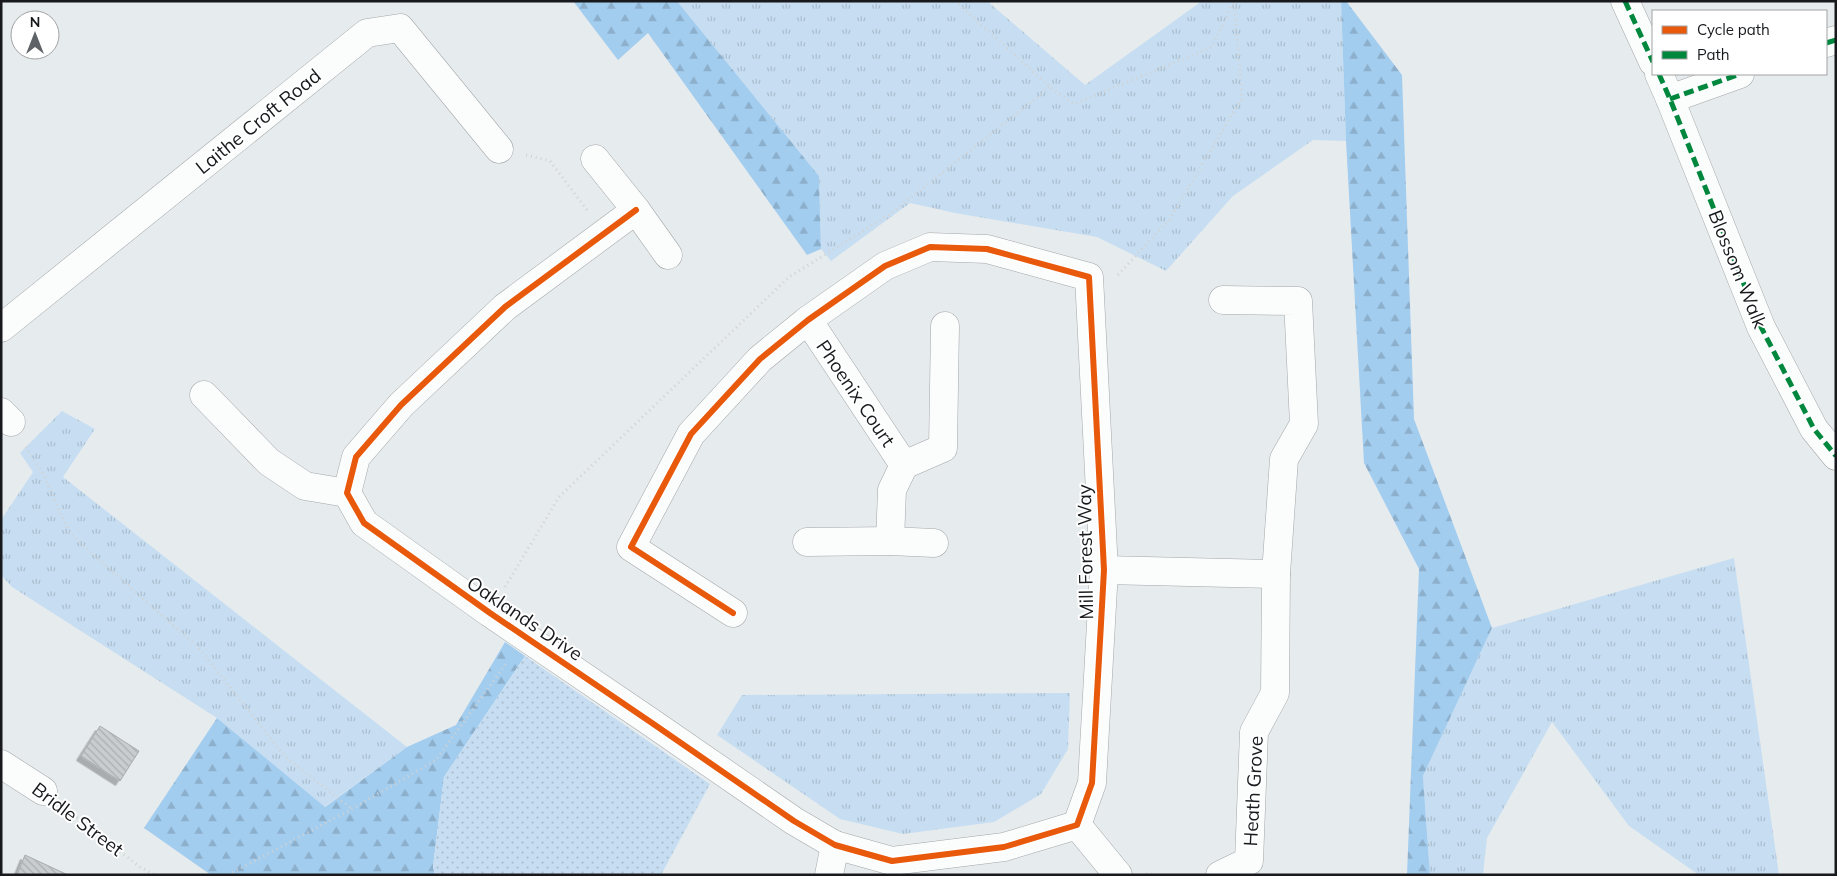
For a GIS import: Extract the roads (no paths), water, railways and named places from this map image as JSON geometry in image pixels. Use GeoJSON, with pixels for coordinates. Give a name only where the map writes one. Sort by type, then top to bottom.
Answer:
{"type":"FeatureCollection","features":[{"type":"Feature","properties":{"kind":"street"},"geometry":{"type":"LineString","coordinates":[[1625,1],[1652,60]]}},
{"type":"Feature","properties":{"kind":"street","name":"Laithe Croft Road"},"geometry":{"type":"LineString","coordinates":[[1,328],[367,33],[400,28],[499,149]]}},
{"type":"Feature","properties":{"kind":"street","name":"Blossom Walk"},"geometry":{"type":"LineString","coordinates":[[1659,75],[1761,327],[1814,428],[1836,456]]}},
{"type":"Feature","properties":{"kind":"street"},"geometry":{"type":"LineString","coordinates":[[1670,99],[1737,75]]}},
{"type":"Feature","properties":{"kind":"street"},"geometry":{"type":"LineString","coordinates":[[595,159],[636,210],[668,255]]}},
{"type":"Feature","properties":{"kind":"street"},"geometry":{"type":"LineString","coordinates":[[204,395],[269,462],[305,486],[348,494],[356,457],[401,404],[506,307],[636,210]]}},
{"type":"Feature","properties":{"kind":"street","name":"Phoenix Court"},"geometry":{"type":"LineString","coordinates":[[733,613],[631,547],[691,434],[760,359],[808,320],[885,266],[930,247],[987,249],[1089,277]]}},
{"type":"Feature","properties":{"kind":"street","name":"Mill Forest Way"},"geometry":{"type":"LineString","coordinates":[[1077,825],[1092,783],[1104,570],[1089,277]]}},
{"type":"Feature","properties":{"kind":"street","name":"Heath Grove"},"geometry":{"type":"LineString","coordinates":[[1220,875],[1249,861],[1254,732],[1275,693],[1276,574],[1284,459],[1304,424],[1298,301],[1223,300]]}},
{"type":"Feature","properties":{"kind":"street","name":"Phoenix Court"},"geometry":{"type":"LineString","coordinates":[[808,320],[904,465]]}},
{"type":"Feature","properties":{"kind":"street","name":"Phoenix Court"},"geometry":{"type":"LineString","coordinates":[[890,540],[892,490],[904,465],[943,448],[945,326]]}},
{"type":"Feature","properties":{"kind":"street","name":"Oaklands Drive"},"geometry":{"type":"LineString","coordinates":[[348,494],[364,523],[490,613],[652,722],[794,821],[835,845],[892,861],[1004,847],[1077,825]]}},
{"type":"Feature","properties":{"kind":"street"},"geometry":{"type":"LineString","coordinates":[[807,542],[890,540],[934,543]]}},
{"type":"Feature","properties":{"kind":"street"},"geometry":{"type":"LineString","coordinates":[[1104,570],[1276,574]]}},
{"type":"Feature","properties":{"kind":"street","name":"Bridle Street"},"geometry":{"type":"LineString","coordinates":[[1,764],[43,790]]}},
{"type":"Feature","properties":{"kind":"street"},"geometry":{"type":"LineString","coordinates":[[1077,825],[1118,875]]}},
{"type":"Feature","properties":{"kind":"street"},"geometry":{"type":"LineString","coordinates":[[829,875],[835,845]]}}]}
